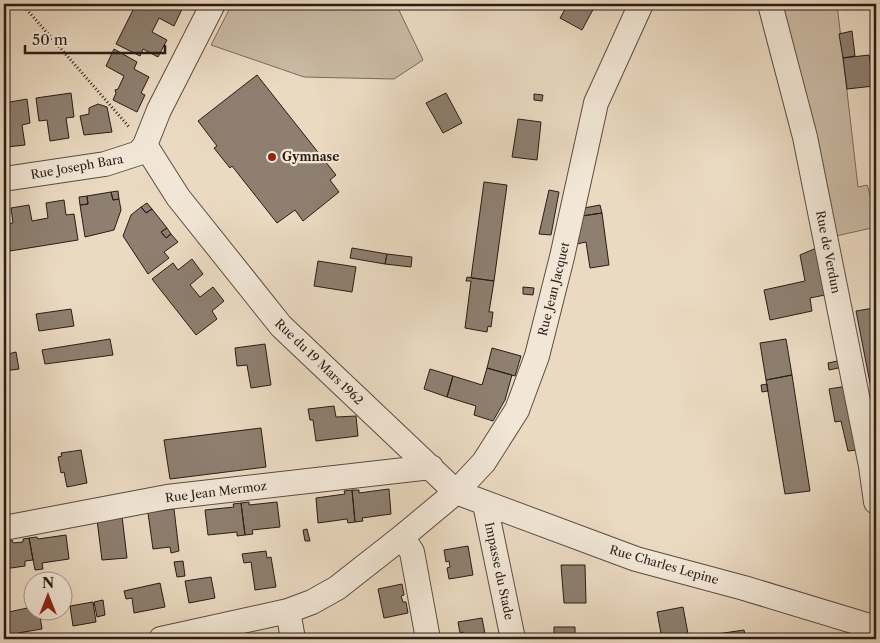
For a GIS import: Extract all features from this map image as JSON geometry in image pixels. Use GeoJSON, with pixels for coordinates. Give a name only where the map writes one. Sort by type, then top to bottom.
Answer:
{"type":"FeatureCollection","features":[{"type":"Feature","properties":{"kind":"street"},"geometry":{"type":"LineString","coordinates":[[145,145],[160,110],[213,4]]}},
{"type":"Feature","properties":{"kind":"street","name":"Rue Jean Jacquet"},"geometry":{"type":"LineString","coordinates":[[168,638],[288,611],[312,602],[337,588],[402,537],[456,492],[484,462],[516,410],[537,356],[562,257],[596,103],[641,4]]}},
{"type":"Feature","properties":{"kind":"street","name":"Rue de Verdun"},"geometry":{"type":"LineString","coordinates":[[770,4],[805,137],[869,456],[876,502]]}},
{"type":"Feature","properties":{"kind":"street","name":"Rue Joseph Bara"},"geometry":{"type":"LineString","coordinates":[[4,179],[130,158],[139,153],[145,145]]}},
{"type":"Feature","properties":{"kind":"street","name":"Rue du 19 Mars 1962"},"geometry":{"type":"LineString","coordinates":[[145,145],[178,197],[281,326],[456,492]]}},
{"type":"Feature","properties":{"kind":"street","name":"Rue Jean Mermoz"},"geometry":{"type":"LineString","coordinates":[[4,528],[167,498],[431,467]]}},
{"type":"Feature","properties":{"kind":"street","name":"Rue Charles Lepine"},"geometry":{"type":"LineString","coordinates":[[456,492],[636,559],[744,588],[876,628]]}},
{"type":"Feature","properties":{"kind":"street","name":"Impasse du Stade"},"geometry":{"type":"LineString","coordinates":[[485,504],[513,639]]}},
{"type":"Feature","properties":{"kind":"street"},"geometry":{"type":"LineString","coordinates":[[402,537],[412,552],[428,639]]}},
{"type":"Feature","properties":{"kind":"street"},"geometry":{"type":"LineString","coordinates":[[288,611],[293,639]]}},
{"type":"Feature","properties":{"kind":"path"},"geometry":{"type":"LineString","coordinates":[[22,4],[145,145]]}},
{"type":"Feature","properties":{"kind":"shaded area"},"geometry":{"type":"Polygon","coordinates":[[[232,4],[396,4],[423,60],[394,79],[304,77],[211,45],[232,4]]]}},
{"type":"Feature","properties":{"kind":"shaded area"},"geometry":{"type":"Polygon","coordinates":[[[782,4],[837,4],[858,187],[867,185],[876,213],[876,227],[836,236],[782,4]]]}},
{"type":"Feature","properties":{"kind":"building"},"geometry":{"type":"Polygon","coordinates":[[[136,4],[173,4],[182,9],[174,26],[159,18],[152,32],[167,40],[158,57],[143,49],[140,56],[116,44],[136,4]]]}},
{"type":"Feature","properties":{"kind":"building"},"geometry":{"type":"Polygon","coordinates":[[[568,4],[596,4],[582,30],[560,18],[568,4]]]}},
{"type":"Feature","properties":{"kind":"building"},"geometry":{"type":"Polygon","coordinates":[[[852,31],[855,56],[843,58],[839,34],[852,31]]]}},
{"type":"Feature","properties":{"kind":"building"},"geometry":{"type":"Polygon","coordinates":[[[114,49],[137,62],[134,69],[149,77],[141,93],[145,95],[137,112],[113,100],[116,93],[115,90],[118,89],[124,76],[106,66],[114,49]]]}},
{"type":"Feature","properties":{"kind":"building"},"geometry":{"type":"Polygon","coordinates":[[[869,55],[874,86],[847,89],[843,58],[869,55]]]}},
{"type":"Feature","properties":{"kind":"building","name":"Gymnase"},"geometry":{"type":"Polygon","coordinates":[[[257,75],[336,175],[330,180],[339,192],[303,221],[295,210],[277,223],[232,166],[230,168],[214,148],[217,146],[198,121],[257,75]]]}},
{"type":"Feature","properties":{"kind":"building"},"geometry":{"type":"Polygon","coordinates":[[[71,93],[74,117],[66,118],[69,138],[50,141],[47,120],[39,121],[36,98],[71,93]]]}},
{"type":"Feature","properties":{"kind":"building"},"geometry":{"type":"Polygon","coordinates":[[[446,93],[462,123],[443,133],[426,103],[446,93]]]}},
{"type":"Feature","properties":{"kind":"building"},"geometry":{"type":"Polygon","coordinates":[[[534,94],[543,95],[542,101],[534,100],[534,94]]]}},
{"type":"Feature","properties":{"kind":"building"},"geometry":{"type":"Polygon","coordinates":[[[27,99],[30,123],[22,125],[25,145],[7,147],[4,127],[4,103],[27,99]]]}},
{"type":"Feature","properties":{"kind":"building"},"geometry":{"type":"Polygon","coordinates":[[[98,104],[107,107],[112,132],[84,135],[80,116],[89,114],[89,108],[98,104]]]}},
{"type":"Feature","properties":{"kind":"building"},"geometry":{"type":"Polygon","coordinates":[[[518,119],[541,122],[537,160],[512,157],[518,119]]]}},
{"type":"Feature","properties":{"kind":"building"},"geometry":{"type":"Polygon","coordinates":[[[484,182],[507,185],[494,281],[471,278],[484,182]]]}},
{"type":"Feature","properties":{"kind":"building"},"geometry":{"type":"Polygon","coordinates":[[[549,190],[559,192],[551,235],[539,234],[549,190]]]}},
{"type":"Feature","properties":{"kind":"building"},"geometry":{"type":"Polygon","coordinates":[[[118,191],[119,199],[113,200],[111,192],[118,191]]]}},
{"type":"Feature","properties":{"kind":"building"},"geometry":{"type":"Polygon","coordinates":[[[111,192],[113,200],[119,199],[121,210],[114,230],[85,237],[80,205],[88,204],[87,196],[111,192]]]}},
{"type":"Feature","properties":{"kind":"building"},"geometry":{"type":"Polygon","coordinates":[[[87,196],[88,204],[80,205],[79,197],[87,196]]]}},
{"type":"Feature","properties":{"kind":"building"},"geometry":{"type":"Polygon","coordinates":[[[64,200],[66,215],[74,214],[78,240],[10,251],[6,224],[13,223],[11,208],[29,205],[32,221],[48,218],[46,203],[64,200]]]}},
{"type":"Feature","properties":{"kind":"building"},"geometry":{"type":"Polygon","coordinates":[[[147,203],[152,209],[146,213],[141,207],[147,203]]]}},
{"type":"Feature","properties":{"kind":"building"},"geometry":{"type":"Polygon","coordinates":[[[600,205],[602,213],[582,216],[584,208],[600,205]]]}},
{"type":"Feature","properties":{"kind":"building"},"geometry":{"type":"Polygon","coordinates":[[[141,207],[146,213],[152,209],[167,228],[161,232],[166,238],[171,234],[178,242],[164,252],[169,258],[148,274],[123,236],[131,215],[141,207]]]}},
{"type":"Feature","properties":{"kind":"building"},"geometry":{"type":"Polygon","coordinates":[[[602,213],[609,265],[590,268],[586,242],[577,244],[582,216],[602,213]]]}},
{"type":"Feature","properties":{"kind":"building"},"geometry":{"type":"Polygon","coordinates":[[[167,228],[171,234],[166,238],[161,232],[167,228]]]}},
{"type":"Feature","properties":{"kind":"building"},"geometry":{"type":"Polygon","coordinates":[[[352,248],[387,254],[385,264],[350,258],[352,248]]]}},
{"type":"Feature","properties":{"kind":"building"},"geometry":{"type":"Polygon","coordinates":[[[814,249],[817,252],[830,294],[810,298],[812,311],[770,320],[764,290],[805,281],[800,255],[814,249]]]}},
{"type":"Feature","properties":{"kind":"building"},"geometry":{"type":"Polygon","coordinates":[[[387,254],[412,257],[411,267],[385,264],[387,254]]]}},
{"type":"Feature","properties":{"kind":"building"},"geometry":{"type":"Polygon","coordinates":[[[192,259],[203,274],[190,285],[200,297],[213,287],[224,301],[212,311],[217,319],[196,335],[152,279],[173,263],[178,270],[192,259]]]}},
{"type":"Feature","properties":{"kind":"building"},"geometry":{"type":"Polygon","coordinates":[[[318,261],[356,267],[352,292],[314,286],[318,261]]]}},
{"type":"Feature","properties":{"kind":"building"},"geometry":{"type":"Polygon","coordinates":[[[467,277],[494,281],[489,312],[493,312],[491,327],[488,326],[487,332],[465,328],[471,281],[466,281],[467,277]]]}},
{"type":"Feature","properties":{"kind":"building"},"geometry":{"type":"Polygon","coordinates":[[[523,287],[534,288],[533,295],[523,294],[523,287]]]}},
{"type":"Feature","properties":{"kind":"building"},"geometry":{"type":"Polygon","coordinates":[[[874,308],[876,320],[876,387],[871,388],[856,311],[874,308]]]}},
{"type":"Feature","properties":{"kind":"building"},"geometry":{"type":"Polygon","coordinates":[[[71,309],[74,326],[39,331],[36,314],[71,309]]]}},
{"type":"Feature","properties":{"kind":"building"},"geometry":{"type":"Polygon","coordinates":[[[110,339],[113,355],[45,364],[42,350],[110,339]]]}},
{"type":"Feature","properties":{"kind":"building"},"geometry":{"type":"Polygon","coordinates":[[[786,339],[792,375],[766,380],[760,343],[786,339]]]}},
{"type":"Feature","properties":{"kind":"building"},"geometry":{"type":"Polygon","coordinates":[[[265,344],[271,385],[251,388],[247,365],[237,366],[235,348],[265,344]]]}},
{"type":"Feature","properties":{"kind":"building"},"geometry":{"type":"Polygon","coordinates":[[[492,348],[521,356],[515,376],[487,368],[492,348]]]}},
{"type":"Feature","properties":{"kind":"building"},"geometry":{"type":"Polygon","coordinates":[[[16,352],[19,369],[4,371],[4,355],[16,352]]]}},
{"type":"Feature","properties":{"kind":"building"},"geometry":{"type":"Polygon","coordinates":[[[842,360],[843,367],[829,370],[828,363],[842,360]]]}},
{"type":"Feature","properties":{"kind":"building"},"geometry":{"type":"Polygon","coordinates":[[[487,368],[512,375],[505,400],[493,421],[474,415],[476,406],[447,397],[453,376],[482,385],[487,368]]]}},
{"type":"Feature","properties":{"kind":"building"},"geometry":{"type":"Polygon","coordinates":[[[430,369],[453,376],[447,397],[424,389],[430,369]]]}},
{"type":"Feature","properties":{"kind":"building"},"geometry":{"type":"Polygon","coordinates":[[[792,375],[810,491],[785,494],[766,380],[792,375]]]}},
{"type":"Feature","properties":{"kind":"building"},"geometry":{"type":"Polygon","coordinates":[[[767,384],[768,391],[762,392],[761,385],[767,384]]]}},
{"type":"Feature","properties":{"kind":"building"},"geometry":{"type":"Polygon","coordinates":[[[847,386],[857,450],[848,451],[841,421],[835,422],[829,389],[847,386]]]}},
{"type":"Feature","properties":{"kind":"building"},"geometry":{"type":"Polygon","coordinates":[[[334,406],[336,417],[356,416],[358,436],[316,441],[313,420],[310,420],[308,409],[334,406]]]}},
{"type":"Feature","properties":{"kind":"building"},"geometry":{"type":"Polygon","coordinates":[[[261,428],[266,467],[170,479],[164,440],[261,428]]]}},
{"type":"Feature","properties":{"kind":"building"},"geometry":{"type":"Polygon","coordinates":[[[81,450],[87,483],[67,487],[64,472],[61,473],[58,457],[62,456],[61,453],[81,450]]]}},
{"type":"Feature","properties":{"kind":"building"},"geometry":{"type":"Polygon","coordinates":[[[389,489],[391,514],[362,518],[363,521],[355,522],[352,490],[359,490],[359,493],[389,489]]]}},
{"type":"Feature","properties":{"kind":"building"},"geometry":{"type":"Polygon","coordinates":[[[352,490],[355,522],[348,523],[347,519],[318,523],[316,498],[345,494],[344,491],[352,490]]]}},
{"type":"Feature","properties":{"kind":"building"},"geometry":{"type":"Polygon","coordinates":[[[249,502],[249,505],[277,502],[280,527],[252,530],[253,534],[245,535],[241,503],[249,502]]]}},
{"type":"Feature","properties":{"kind":"building"},"geometry":{"type":"Polygon","coordinates":[[[241,503],[245,535],[237,536],[237,532],[208,535],[205,510],[234,507],[233,504],[241,503]]]}},
{"type":"Feature","properties":{"kind":"building"},"geometry":{"type":"Polygon","coordinates":[[[158,504],[159,511],[174,509],[179,551],[171,553],[170,547],[153,549],[148,513],[158,504]]]}},
{"type":"Feature","properties":{"kind":"building"},"geometry":{"type":"Polygon","coordinates":[[[122,516],[127,558],[102,560],[97,520],[122,516]]]}},
{"type":"Feature","properties":{"kind":"building"},"geometry":{"type":"Polygon","coordinates":[[[307,529],[310,541],[305,541],[303,530],[307,529]]]}},
{"type":"Feature","properties":{"kind":"building"},"geometry":{"type":"Polygon","coordinates":[[[66,535],[69,559],[42,563],[43,569],[35,570],[29,538],[37,537],[38,539],[66,535]]]}},
{"type":"Feature","properties":{"kind":"building"},"geometry":{"type":"Polygon","coordinates":[[[29,538],[33,560],[25,561],[25,566],[4,569],[5,541],[12,540],[13,543],[23,542],[23,539],[29,538]]]}},
{"type":"Feature","properties":{"kind":"building"},"geometry":{"type":"Polygon","coordinates":[[[468,546],[473,575],[449,579],[447,568],[450,567],[449,561],[446,562],[444,550],[468,546]]]}},
{"type":"Feature","properties":{"kind":"building"},"geometry":{"type":"Polygon","coordinates":[[[266,551],[267,558],[271,557],[276,587],[255,590],[251,562],[244,563],[242,554],[266,551]]]}},
{"type":"Feature","properties":{"kind":"building"},"geometry":{"type":"Polygon","coordinates":[[[183,561],[185,576],[177,577],[174,562],[183,561]]]}},
{"type":"Feature","properties":{"kind":"building"},"geometry":{"type":"Polygon","coordinates":[[[561,565],[585,565],[586,603],[564,603],[561,565]]]}},
{"type":"Feature","properties":{"kind":"building"},"geometry":{"type":"Polygon","coordinates":[[[211,577],[215,598],[189,603],[185,581],[211,577]]]}},
{"type":"Feature","properties":{"kind":"building"},"geometry":{"type":"Polygon","coordinates":[[[160,583],[165,607],[134,613],[132,598],[126,599],[124,591],[160,583]]]}},
{"type":"Feature","properties":{"kind":"building"},"geometry":{"type":"Polygon","coordinates":[[[402,584],[404,595],[401,596],[403,602],[406,602],[408,613],[384,618],[378,589],[402,584]]]}},
{"type":"Feature","properties":{"kind":"building"},"geometry":{"type":"Polygon","coordinates":[[[103,600],[105,615],[97,617],[94,602],[103,600]]]}},
{"type":"Feature","properties":{"kind":"building"},"geometry":{"type":"Polygon","coordinates":[[[93,602],[96,622],[73,626],[72,606],[93,602]]]}},
{"type":"Feature","properties":{"kind":"building"},"geometry":{"type":"Polygon","coordinates":[[[683,607],[689,639],[662,639],[657,612],[683,607]]]}},
{"type":"Feature","properties":{"kind":"building"},"geometry":{"type":"Polygon","coordinates":[[[22,609],[22,620],[41,620],[42,629],[18,633],[20,639],[4,639],[4,613],[22,609]]]}},
{"type":"Feature","properties":{"kind":"building"},"geometry":{"type":"Polygon","coordinates":[[[482,618],[486,639],[464,639],[463,632],[460,633],[458,622],[482,618]]]}},
{"type":"Feature","properties":{"kind":"building"},"geometry":{"type":"Polygon","coordinates":[[[554,627],[575,627],[575,639],[554,639],[554,627]]]}},
{"type":"Feature","properties":{"kind":"building"},"geometry":{"type":"Polygon","coordinates":[[[744,630],[746,639],[718,639],[717,634],[744,630]]]}},
{"type":"Feature","properties":{"kind":"place","name":"Gymnase"},"geometry":{"type":"Point","coordinates":[272,157]}}]}
